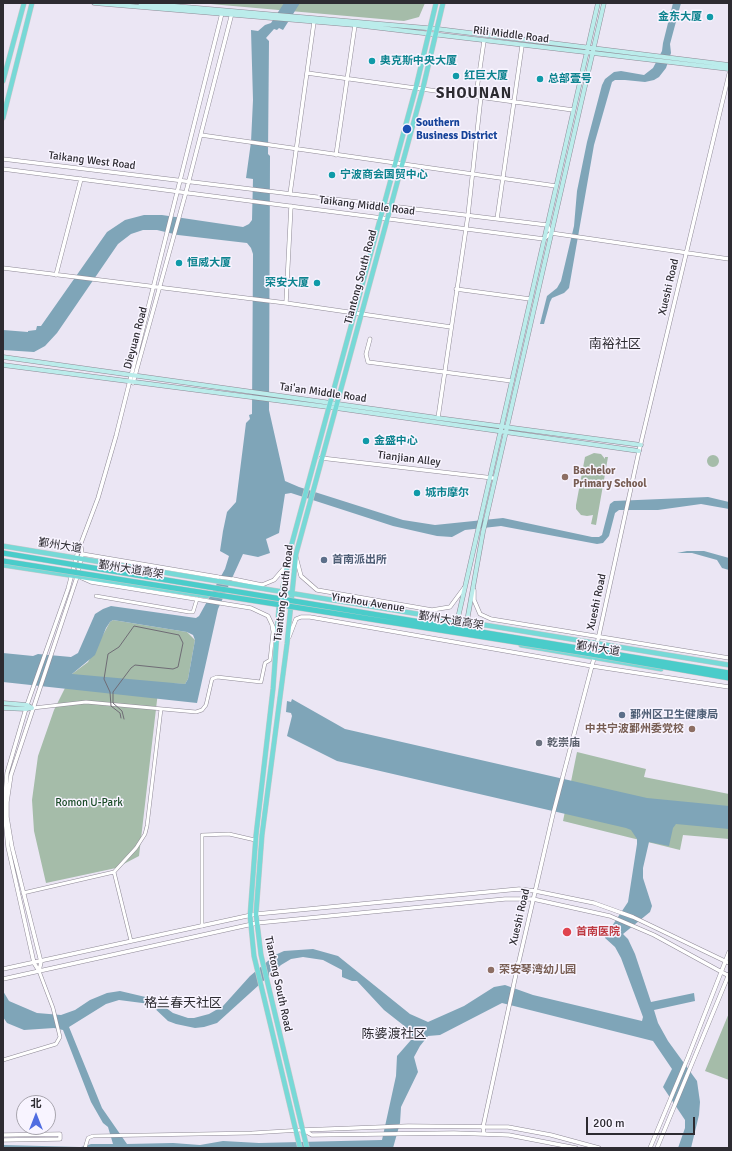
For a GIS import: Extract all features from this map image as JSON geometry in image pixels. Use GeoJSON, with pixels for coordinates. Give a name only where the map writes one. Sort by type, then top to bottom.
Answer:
{"type":"FeatureCollection","features":[{"type":"Feature","properties":{"kind":"highway","name":"Yinzhou Avenue"},"geometry":{"type":"LineString","coordinates":[[3,553],[729,673]]}},
{"type":"Feature","properties":{"kind":"highway","name":"鄞州大道高架"},"geometry":{"type":"LineString","coordinates":[[3,561],[577,652],[729,679]]}},
{"type":"Feature","properties":{"kind":"main road"},"geometry":{"type":"LineString","coordinates":[[3,81],[24,3]]}},
{"type":"Feature","properties":{"kind":"main road"},"geometry":{"type":"LineString","coordinates":[[3,118],[32,3]]}},
{"type":"Feature","properties":{"kind":"main road"},"geometry":{"type":"LineString","coordinates":[[94,3],[223,11],[272,16]]}},
{"type":"Feature","properties":{"kind":"main road"},"geometry":{"type":"LineString","coordinates":[[140,3],[292,18]]}},
{"type":"Feature","properties":{"kind":"main road","name":"Tiantong South Road"},"geometry":{"type":"LineString","coordinates":[[300,1148],[257,965],[250,916],[256,840],[273,689],[279,606],[292,544],[379,217],[416,87],[436,3]]}},
{"type":"Feature","properties":{"kind":"main road","name":"Tiantong South Road"},"geometry":{"type":"LineString","coordinates":[[307,1148],[262,959],[256,914],[262,835],[287,644],[296,554],[360,314],[423,88],[443,3]]}},
{"type":"Feature","properties":{"kind":"main road"},"geometry":{"type":"LineString","coordinates":[[454,634],[598,3]]}},
{"type":"Feature","properties":{"kind":"main road"},"geometry":{"type":"LineString","coordinates":[[464,636],[483,532],[604,3]]}},
{"type":"Feature","properties":{"kind":"main road","name":"Rili Middle Road"},"geometry":{"type":"LineString","coordinates":[[292,18],[430,28],[588,47],[650,58],[729,69]]}},
{"type":"Feature","properties":{"kind":"main road","name":"Rili Middle Road"},"geometry":{"type":"LineString","coordinates":[[292,18],[314,22],[436,34],[484,42],[592,54],[650,58]]}},
{"type":"Feature","properties":{"kind":"main road"},"geometry":{"type":"LineString","coordinates":[[674,61],[729,65]]}},
{"type":"Feature","properties":{"kind":"main road","name":"Tai'an Middle Road"},"geometry":{"type":"LineString","coordinates":[[3,357],[133,375],[254,395]]}},
{"type":"Feature","properties":{"kind":"main road","name":"Tai'an Middle Road"},"geometry":{"type":"LineString","coordinates":[[3,365],[130,383],[270,397],[336,406],[506,434],[639,451]]}},
{"type":"Feature","properties":{"kind":"main road","name":"Tai'an Middle Road"},"geometry":{"type":"LineString","coordinates":[[336,406],[502,426],[641,445]]}},
{"type":"Feature","properties":{"kind":"main road","name":"鄞州大道"},"geometry":{"type":"LineString","coordinates":[[3,546],[80,557],[232,585]]}},
{"type":"Feature","properties":{"kind":"main road"},"geometry":{"type":"LineString","coordinates":[[3,565],[207,598]]}},
{"type":"Feature","properties":{"kind":"main road","name":"Yinzhou Avenue"},"geometry":{"type":"LineString","coordinates":[[232,585],[282,591],[457,622],[729,665]]}},
{"type":"Feature","properties":{"kind":"main road","name":"Yinzhou Avenue"},"geometry":{"type":"LineString","coordinates":[[207,598],[228,599],[279,606],[464,636]]}},
{"type":"Feature","properties":{"kind":"main road","name":"鄞州大道"},"geometry":{"type":"LineString","coordinates":[[464,636],[729,679]]}},
{"type":"Feature","properties":{"kind":"main road"},"geometry":{"type":"LineString","coordinates":[[3,703],[32,708]]}},
{"type":"Feature","properties":{"kind":"main road"},"geometry":{"type":"LineString","coordinates":[[3,708],[26,707]]}},
{"type":"Feature","properties":{"kind":"street","name":"Dieyuan Road"},"geometry":{"type":"LineString","coordinates":[[133,375],[152,287],[223,11]]}},
{"type":"Feature","properties":{"kind":"street","name":"Dieyuan Road"},"geometry":{"type":"LineString","coordinates":[[74,576],[80,557],[81,546],[116,436],[186,192],[232,13]]}},
{"type":"Feature","properties":{"kind":"street"},"geometry":{"type":"LineString","coordinates":[[290,194],[314,22]]}},
{"type":"Feature","properties":{"kind":"street"},"geometry":{"type":"LineString","coordinates":[[336,155],[355,25]]}},
{"type":"Feature","properties":{"kind":"street"},"geometry":{"type":"LineString","coordinates":[[476,95],[484,42]]}},
{"type":"Feature","properties":{"kind":"street"},"geometry":{"type":"LineString","coordinates":[[497,219],[522,46]]}},
{"type":"Feature","properties":{"kind":"street"},"geometry":{"type":"LineString","coordinates":[[307,72],[573,110]]}},
{"type":"Feature","properties":{"kind":"street","name":"Xueshi Road"},"geometry":{"type":"LineString","coordinates":[[484,1134],[483,1127],[506,1015],[553,814],[594,658],[639,451],[729,74]]}},
{"type":"Feature","properties":{"kind":"street"},"geometry":{"type":"LineString","coordinates":[[438,418],[468,215],[481,96]]}},
{"type":"Feature","properties":{"kind":"street"},"geometry":{"type":"LineString","coordinates":[[200,135],[556,186]]}},
{"type":"Feature","properties":{"kind":"street","name":"Taikang West Road"},"geometry":{"type":"LineString","coordinates":[[3,159],[180,180]]}},
{"type":"Feature","properties":{"kind":"street","name":"Taikang West Road"},"geometry":{"type":"LineString","coordinates":[[3,169],[177,191]]}},
{"type":"Feature","properties":{"kind":"street"},"geometry":{"type":"LineString","coordinates":[[56,275],[81,179]]}},
{"type":"Feature","properties":{"kind":"street","name":"Taikang Middle Road"},"geometry":{"type":"LineString","coordinates":[[180,180],[547,225]]}},
{"type":"Feature","properties":{"kind":"street","name":"Taikang Middle Road"},"geometry":{"type":"LineString","coordinates":[[177,191],[544,239]]}},
{"type":"Feature","properties":{"kind":"street"},"geometry":{"type":"LineString","coordinates":[[286,303],[291,206]]}},
{"type":"Feature","properties":{"kind":"street"},"geometry":{"type":"LineString","coordinates":[[547,225],[552,233]]}},
{"type":"Feature","properties":{"kind":"street"},"geometry":{"type":"LineString","coordinates":[[544,239],[552,233],[729,260]]}},
{"type":"Feature","properties":{"kind":"street"},"geometry":{"type":"LineString","coordinates":[[3,268],[286,303],[451,327]]}},
{"type":"Feature","properties":{"kind":"street"},"geometry":{"type":"LineString","coordinates":[[456,289],[530,299]]}},
{"type":"Feature","properties":{"kind":"street"},"geometry":{"type":"LineString","coordinates":[[370,339],[366,354],[368,362],[512,381]]}},
{"type":"Feature","properties":{"kind":"street","name":"Tianjian Alley"},"geometry":{"type":"LineString","coordinates":[[321,458],[496,478]]}},
{"type":"Feature","properties":{"kind":"street"},"geometry":{"type":"LineString","coordinates":[[81,546],[80,557],[234,579],[262,585],[274,580],[284,570],[289,562]]}},
{"type":"Feature","properties":{"kind":"street"},"geometry":{"type":"LineString","coordinates":[[296,554],[301,576],[317,590],[432,610],[450,607],[465,587]]}},
{"type":"Feature","properties":{"kind":"street"},"geometry":{"type":"LineString","coordinates":[[74,576],[91,582],[197,599],[207,598],[260,611],[268,616],[277,634],[276,642]]}},
{"type":"Feature","properties":{"kind":"street"},"geometry":{"type":"LineString","coordinates":[[40,971],[41,962],[9,834],[7,802],[11,775],[51,653],[74,576]]}},
{"type":"Feature","properties":{"kind":"street"},"geometry":{"type":"LineString","coordinates":[[3,1060],[56,1044],[60,1038],[53,1008],[40,971],[34,963],[13,873],[4,820],[7,773],[26,707],[74,576]]}},
{"type":"Feature","properties":{"kind":"street"},"geometry":{"type":"LineString","coordinates":[[473,584],[474,600],[480,614],[491,619],[598,638],[729,658]]}},
{"type":"Feature","properties":{"kind":"street"},"geometry":{"type":"LineString","coordinates":[[96,596],[189,612],[193,612],[197,599]]}},
{"type":"Feature","properties":{"kind":"street","name":"Yinzhou Avenue"},"geometry":{"type":"LineString","coordinates":[[287,644],[296,619],[301,617],[310,617],[592,666],[729,687]]}},
{"type":"Feature","properties":{"kind":"street"},"geometry":{"type":"LineString","coordinates":[[32,708],[86,702],[196,712],[202,710],[206,705],[212,680],[217,677],[261,682],[265,663],[270,660],[273,632],[270,621]]}},
{"type":"Feature","properties":{"kind":"street"},"geometry":{"type":"LineString","coordinates":[[23,893],[114,872],[136,848],[145,834],[161,709]]}},
{"type":"Feature","properties":{"kind":"street"},"geometry":{"type":"LineString","coordinates":[[202,926],[202,835],[229,834],[256,840]]}},
{"type":"Feature","properties":{"kind":"street"},"geometry":{"type":"LineString","coordinates":[[114,872],[130,941]]}},
{"type":"Feature","properties":{"kind":"street"},"geometry":{"type":"LineString","coordinates":[[3,969],[41,962],[256,914],[519,889],[594,903],[633,917],[728,962]]}},
{"type":"Feature","properties":{"kind":"street"},"geometry":{"type":"LineString","coordinates":[[3,979],[257,923],[506,899],[533,899],[610,916],[654,935],[729,975],[673,1108],[658,1148]]}},
{"type":"Feature","properties":{"kind":"street"},"geometry":{"type":"LineString","coordinates":[[650,1148],[728,962],[729,952]]}},
{"type":"Feature","properties":{"kind":"street"},"geometry":{"type":"LineString","coordinates":[[303,1132],[408,1126],[508,1128],[551,1134],[599,1148]]}},
{"type":"Feature","properties":{"kind":"street"},"geometry":{"type":"LineString","coordinates":[[86,1148],[88,1138],[93,1136],[207,1135],[296,1130],[312,1136],[484,1134],[509,1136],[576,1148]]}},
{"type":"Feature","properties":{"kind":"street"},"geometry":{"type":"LineString","coordinates":[[3,1135],[60,1134],[60,1139],[3,1140]]}},
{"type":"Feature","properties":{"kind":"green space"},"geometry":{"type":"Polygon","coordinates":[[[199,3],[425,3],[419,17],[404,21],[199,3]]]}},
{"type":"Feature","properties":{"kind":"green space"},"geometry":{"type":"Polygon","coordinates":[[[594,453],[601,454],[605,459],[605,457],[608,457],[596,525],[591,524],[593,515],[581,515],[576,509],[585,457],[594,453]]]}},
{"type":"Feature","properties":{"kind":"green space"},"geometry":{"type":"Polygon","coordinates":[[[713,455],[717,457],[719,461],[717,465],[713,467],[709,465],[707,461],[709,457],[713,455]]]}},
{"type":"Feature","properties":{"kind":"green space","name":"Romon U-Park"},"geometry":{"type":"Polygon","coordinates":[[[113,620],[187,632],[195,640],[188,679],[185,684],[159,683],[139,856],[116,868],[46,883],[34,831],[32,800],[38,756],[54,710],[72,674],[88,662],[110,622],[113,620]]]}},
{"type":"Feature","properties":{"kind":"green space"},"geometry":{"type":"Polygon","coordinates":[[[577,752],[646,769],[644,777],[729,794],[729,839],[683,835],[680,850],[563,821],[577,752]]]}},
{"type":"Feature","properties":{"kind":"green space"},"geometry":{"type":"Polygon","coordinates":[[[729,1013],[729,1080],[705,1071],[729,1013]]]}},
{"type":"Feature","properties":{"kind":"water"},"geometry":{"type":"Polygon","coordinates":[[[284,3],[300,3],[283,30],[279,28],[277,30],[274,29],[266,38],[269,41],[268,154],[270,156],[269,410],[285,481],[299,487],[403,520],[435,525],[503,518],[592,537],[599,537],[602,535],[610,504],[614,501],[708,497],[729,502],[729,509],[701,504],[658,510],[619,510],[615,513],[609,536],[603,543],[597,544],[501,526],[465,530],[452,537],[437,536],[393,526],[291,493],[285,494],[279,533],[266,539],[270,553],[258,557],[243,554],[218,609],[197,703],[3,682],[3,653],[33,656],[38,654],[71,657],[78,653],[95,614],[111,606],[196,618],[199,616],[225,569],[229,556],[220,551],[223,531],[227,512],[236,502],[246,423],[250,419],[249,415],[252,414],[253,254],[247,243],[178,235],[157,230],[143,230],[131,234],[118,244],[57,333],[45,346],[34,352],[3,350],[3,330],[28,332],[36,330],[37,326],[41,326],[107,232],[125,220],[144,215],[162,215],[243,227],[249,224],[252,220],[253,179],[246,178],[251,142],[253,100],[251,30],[258,31],[265,25],[271,23],[284,3]],[[113,620],[106,628],[95,655],[72,674],[185,684],[188,679],[195,640],[193,635],[187,632],[113,620]]]}},
{"type":"Feature","properties":{"kind":"water"},"geometry":{"type":"Polygon","coordinates":[[[673,3],[681,3],[670,44],[671,53],[666,68],[659,77],[654,80],[645,82],[615,80],[612,82],[594,145],[569,288],[564,293],[552,298],[544,324],[540,324],[547,296],[557,288],[561,281],[574,226],[577,191],[587,142],[602,85],[605,79],[614,72],[621,71],[644,75],[653,68],[662,51],[673,3]]]}},
{"type":"Feature","properties":{"kind":"water"},"geometry":{"type":"Polygon","coordinates":[[[687,551],[704,551],[729,558],[729,570],[722,568],[717,560],[692,553],[677,553],[687,551]]]}},
{"type":"Feature","properties":{"kind":"water"},"geometry":{"type":"Polygon","coordinates":[[[292,699],[345,729],[647,798],[729,806],[729,829],[676,824],[673,828],[669,846],[649,842],[643,868],[643,878],[652,906],[650,912],[623,934],[628,939],[635,954],[651,1002],[694,993],[695,1001],[654,1010],[658,1023],[668,1041],[697,1081],[700,1102],[699,1115],[691,1148],[678,1148],[685,1128],[685,1120],[663,1087],[672,1069],[653,1041],[502,1003],[440,1035],[428,1036],[420,1046],[414,1057],[418,1072],[401,1107],[400,1123],[393,1148],[3,1148],[3,1145],[81,1147],[91,1144],[113,1144],[108,1127],[103,1123],[91,1102],[63,1030],[54,1028],[24,1030],[7,1023],[3,1017],[3,991],[9,1001],[37,1013],[61,1015],[75,1010],[90,1000],[107,993],[120,991],[154,999],[173,1013],[188,1018],[194,1018],[209,1014],[223,1006],[250,976],[275,955],[284,951],[313,949],[338,956],[410,1014],[428,1022],[464,1006],[494,987],[505,985],[533,995],[642,1021],[643,1017],[621,958],[615,947],[605,938],[606,934],[602,929],[603,927],[610,929],[628,902],[637,844],[637,839],[631,830],[337,761],[287,736],[292,716],[291,713],[286,712],[287,701],[291,702],[292,699]],[[303,957],[291,959],[281,965],[217,1023],[204,1027],[195,1028],[176,1024],[168,1021],[150,1004],[119,1000],[106,1004],[69,1027],[102,1108],[127,1144],[173,1143],[200,1145],[223,1141],[259,1143],[382,1140],[396,1076],[397,1056],[411,1040],[412,1032],[384,1010],[357,981],[352,981],[342,977],[342,970],[323,960],[303,957]]]}},
{"type":"Feature","properties":{"kind":"railway"},"geometry":{"type":"LineString","coordinates":[[121,718],[120,713],[111,706],[110,692],[104,679],[108,654],[119,647],[134,626],[179,635],[183,643],[178,667],[173,669],[135,665],[131,668],[113,692],[113,703],[122,711],[124,719]]}},
{"type":"Feature","properties":{"kind":"place","name":"金东大厦"},"geometry":{"type":"Point","coordinates":[710,17]}},
{"type":"Feature","properties":{"kind":"place","name":"奥克斯中央大厦"},"geometry":{"type":"Point","coordinates":[372,61]}},
{"type":"Feature","properties":{"kind":"place","name":"红巨大厦"},"geometry":{"type":"Point","coordinates":[456,76]}},
{"type":"Feature","properties":{"kind":"place","name":"总部壹号"},"geometry":{"type":"Point","coordinates":[540,79]}},
{"type":"Feature","properties":{"kind":"place","name":"Southern Business District"},"geometry":{"type":"Point","coordinates":[407,129]}},
{"type":"Feature","properties":{"kind":"place","name":"宁波商会国贸中心"},"geometry":{"type":"Point","coordinates":[332,175]}},
{"type":"Feature","properties":{"kind":"place","name":"恒威大厦"},"geometry":{"type":"Point","coordinates":[179,263]}},
{"type":"Feature","properties":{"kind":"place","name":"荣安大厦"},"geometry":{"type":"Point","coordinates":[317,283]}},
{"type":"Feature","properties":{"kind":"place","name":"金盛中心"},"geometry":{"type":"Point","coordinates":[366,441]}},
{"type":"Feature","properties":{"kind":"place","name":"Bachelor Primary School"},"geometry":{"type":"Point","coordinates":[565,477]}},
{"type":"Feature","properties":{"kind":"place","name":"城市摩尔"},"geometry":{"type":"Point","coordinates":[417,493]}},
{"type":"Feature","properties":{"kind":"place","name":"首南派出所"},"geometry":{"type":"Point","coordinates":[324,560]}},
{"type":"Feature","properties":{"kind":"place","name":"鄞州区卫生健康局"},"geometry":{"type":"Point","coordinates":[622,715]}},
{"type":"Feature","properties":{"kind":"place","name":"中共宁波鄞州委党校"},"geometry":{"type":"Point","coordinates":[692,729]}},
{"type":"Feature","properties":{"kind":"place","name":"乾崇庙"},"geometry":{"type":"Point","coordinates":[539,743]}},
{"type":"Feature","properties":{"kind":"place","name":"首南医院"},"geometry":{"type":"Point","coordinates":[567,932]}},
{"type":"Feature","properties":{"kind":"place","name":"荣安琴湾幼儿园"},"geometry":{"type":"Point","coordinates":[491,970]}},
{"type":"Feature","properties":{"kind":"district","name":"SHOUNAN"},"geometry":{"type":"Point","coordinates":[474,94]}},
{"type":"Feature","properties":{"kind":"district","name":"南裕社区"},"geometry":{"type":"Point","coordinates":[615,345]}},
{"type":"Feature","properties":{"kind":"district","name":"格兰春天社区"},"geometry":{"type":"Point","coordinates":[183,1004]}},
{"type":"Feature","properties":{"kind":"district","name":"陈婆渡社区"},"geometry":{"type":"Point","coordinates":[394,1035]}}]}
